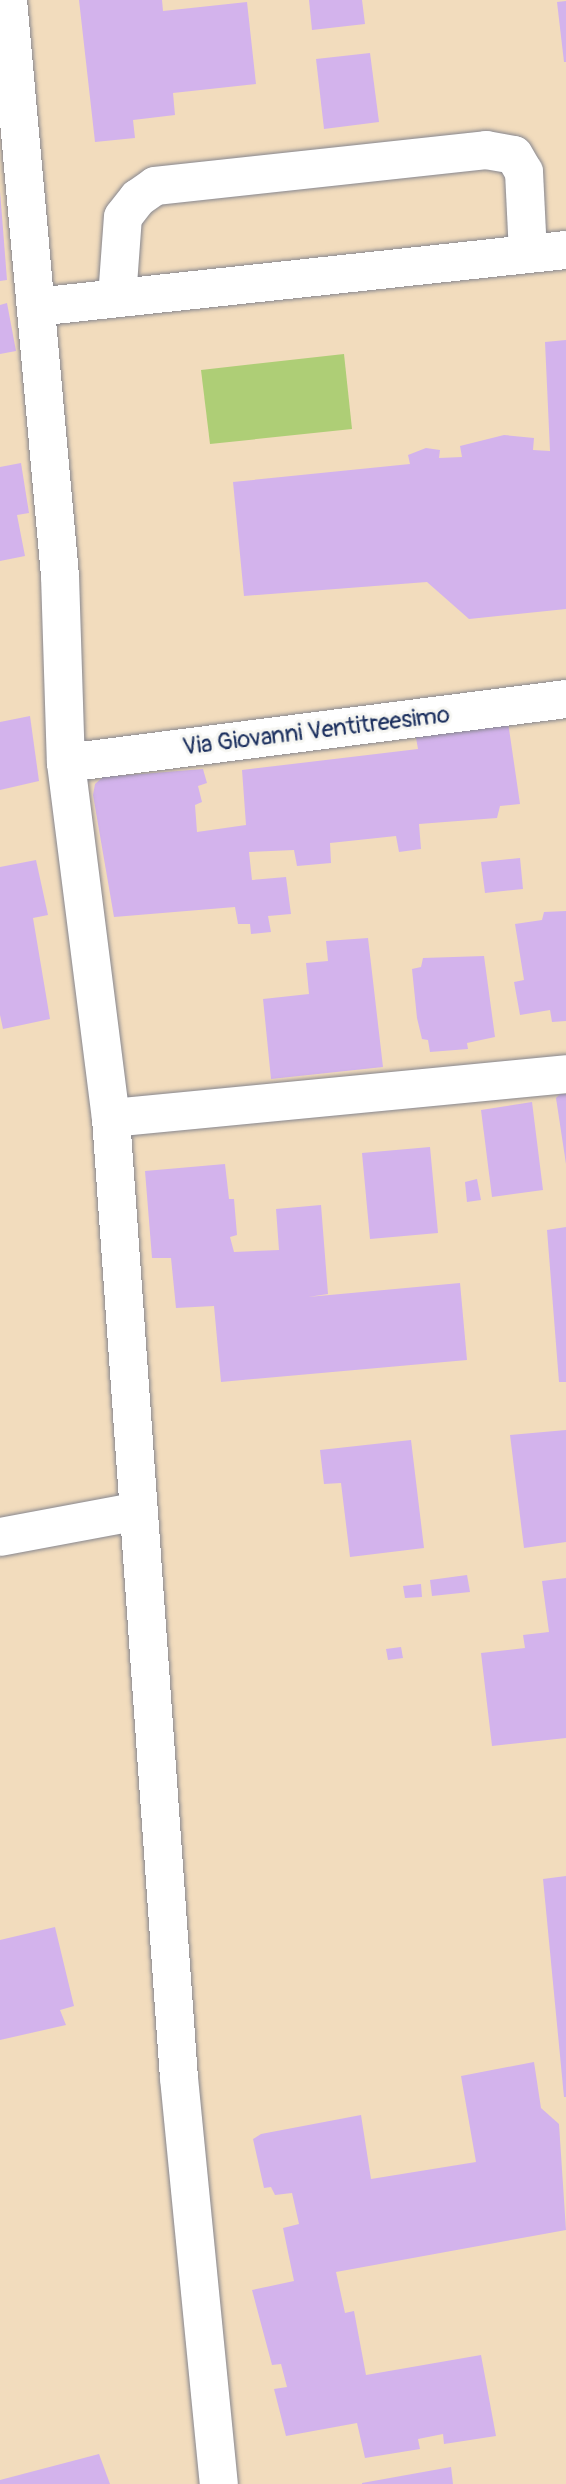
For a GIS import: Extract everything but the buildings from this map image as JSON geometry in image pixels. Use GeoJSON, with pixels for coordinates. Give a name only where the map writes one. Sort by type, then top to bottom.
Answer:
{"type":"FeatureCollection","features":[{"type":"Feature","properties":{"kind":"street"},"geometry":{"type":"LineString","coordinates":[[8,0],[60,576],[66,763],[111,1118],[179,2078],[219,2484]]}},
{"type":"Feature","properties":{"kind":"street"},"geometry":{"type":"LineString","coordinates":[[117,298],[123,217],[138,198],[155,186],[486,150],[514,155],[524,172],[528,254]]}},
{"type":"Feature","properties":{"kind":"street"},"geometry":{"type":"LineString","coordinates":[[36,307],[566,250]]}},
{"type":"Feature","properties":{"kind":"street","name":"Via Giovanni Ventitreesimo"},"geometry":{"type":"LineString","coordinates":[[66,763],[566,699]]}},
{"type":"Feature","properties":{"kind":"street"},"geometry":{"type":"LineString","coordinates":[[111,1118],[566,1074]]}},
{"type":"Feature","properties":{"kind":"street"},"geometry":{"type":"LineString","coordinates":[[0,1537],[139,1511]]}},
{"type":"Feature","properties":{"kind":"green space"},"geometry":{"type":"Polygon","coordinates":[[[344,354],[352,429],[210,444],[201,370],[344,354]]]}}]}
